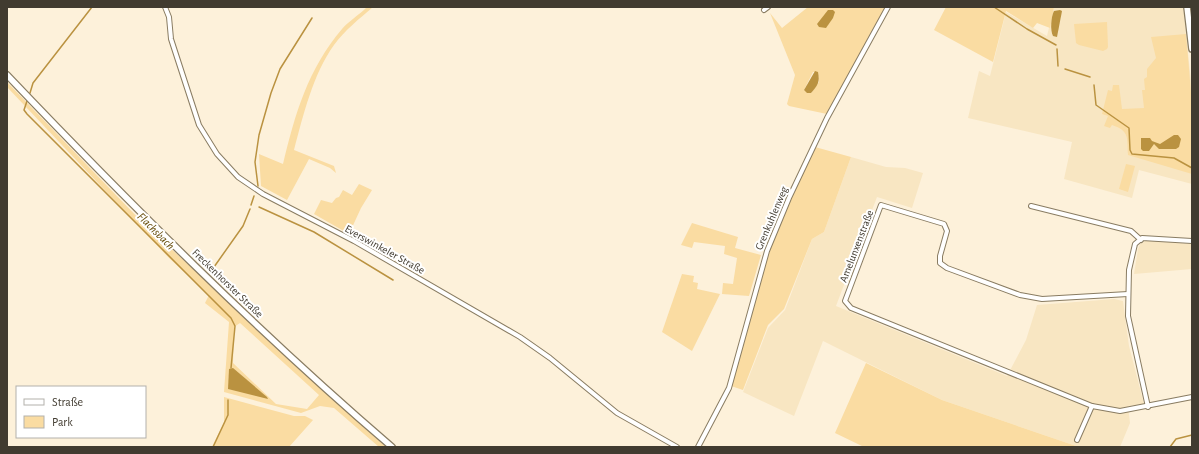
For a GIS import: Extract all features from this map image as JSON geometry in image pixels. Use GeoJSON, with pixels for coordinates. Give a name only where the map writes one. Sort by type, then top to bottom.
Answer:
{"type":"FeatureCollection","features":[{"type":"Feature","properties":{"kind":"main road"},"geometry":{"type":"LineString","coordinates":[[1187,7],[1190,13],[1192,49]]}},
{"type":"Feature","properties":{"kind":"main road","name":"Freckenhorster Straße"},"geometry":{"type":"LineString","coordinates":[[7,75],[114,186],[191,262],[262,330],[392,447]]}},
{"type":"Feature","properties":{"kind":"street","name":"Everswinkeler Straße"},"geometry":{"type":"LineString","coordinates":[[165,7],[169,17],[171,39],[199,125],[217,154],[238,177],[263,194],[354,241],[520,337],[550,358],[617,412],[677,447]]}},
{"type":"Feature","properties":{"kind":"street","name":"Grenkuhlenweg"},"geometry":{"type":"LineString","coordinates":[[698,447],[729,388],[767,251],[789,198],[826,118],[888,7]]}},
{"type":"Feature","properties":{"kind":"street","name":"Amelunxenstraße"},"geometry":{"type":"LineString","coordinates":[[1128,294],[1042,299],[1020,295],[943,266],[939,260],[947,232],[944,224],[881,205],[846,296],[846,304],[851,308],[1092,406],[1120,411],[1148,407],[1192,397]]}},
{"type":"Feature","properties":{"kind":"street"},"geometry":{"type":"LineString","coordinates":[[1031,206],[1131,231],[1141,240]]}},
{"type":"Feature","properties":{"kind":"street"},"geometry":{"type":"LineString","coordinates":[[1148,407],[1128,316],[1129,270],[1135,244],[1142,238],[1192,241]]}},
{"type":"Feature","properties":{"kind":"street"},"geometry":{"type":"LineString","coordinates":[[1077,440],[1092,406]]}},
{"type":"Feature","properties":{"kind":"shaded area"},"geometry":{"type":"Polygon","coordinates":[[[1054,7],[1183,7],[1192,90],[1192,184],[1139,170],[1132,198],[1064,179],[1072,142],[968,118],[979,71],[990,76],[1006,12],[1047,36],[1054,7]]]}},
{"type":"Feature","properties":{"kind":"shaded area"},"geometry":{"type":"Polygon","coordinates":[[[828,10],[833,10],[835,12],[833,18],[826,28],[819,27],[817,24],[828,10]]]}},
{"type":"Feature","properties":{"kind":"shaded area"},"geometry":{"type":"Polygon","coordinates":[[[1054,11],[1062,11],[1057,37],[1053,36],[1051,27],[1054,11]]]}},
{"type":"Feature","properties":{"kind":"shaded area"},"geometry":{"type":"Polygon","coordinates":[[[815,71],[818,72],[818,83],[811,93],[807,93],[804,90],[815,71]]]}},
{"type":"Feature","properties":{"kind":"shaded area"},"geometry":{"type":"Polygon","coordinates":[[[1174,135],[1178,135],[1181,139],[1179,147],[1176,149],[1159,149],[1154,144],[1149,151],[1143,151],[1141,149],[1141,138],[1150,138],[1152,141],[1160,144],[1174,135]]]}},
{"type":"Feature","properties":{"kind":"shaded area"},"geometry":{"type":"Polygon","coordinates":[[[851,157],[886,167],[905,168],[923,173],[912,208],[877,197],[836,306],[1007,376],[1026,340],[1037,305],[1114,299],[1123,301],[1129,346],[1144,404],[1128,406],[1130,423],[1120,447],[1079,447],[942,400],[823,341],[794,416],[743,392],[768,328],[785,310],[812,239],[824,232],[851,157]]]}},
{"type":"Feature","properties":{"kind":"shaded area"},"geometry":{"type":"Polygon","coordinates":[[[1147,240],[1192,244],[1192,269],[1134,274],[1138,249],[1140,244],[1147,240]]]}},
{"type":"Feature","properties":{"kind":"shaded area"},"geometry":{"type":"Polygon","coordinates":[[[233,368],[268,399],[228,389],[229,369],[233,368]]]}},
{"type":"Feature","properties":{"kind":"green space"},"geometry":{"type":"Polygon","coordinates":[[[367,7],[373,7],[343,34],[334,45],[320,69],[314,82],[294,150],[334,166],[336,173],[330,168],[309,159],[287,200],[261,186],[259,154],[283,164],[292,127],[304,93],[320,60],[342,29],[367,7]]]}},
{"type":"Feature","properties":{"kind":"green space"},"geometry":{"type":"Polygon","coordinates":[[[808,7],[886,7],[827,114],[789,106],[787,104],[795,75],[770,13],[782,28],[808,7]],[[813,72],[804,90],[811,93],[819,82],[818,72],[813,72]]]}},
{"type":"Feature","properties":{"kind":"green space"},"geometry":{"type":"Polygon","coordinates":[[[946,7],[1054,7],[1050,28],[1037,23],[1033,28],[1006,11],[993,62],[934,30],[946,7]]]}},
{"type":"Feature","properties":{"kind":"green space"},"geometry":{"type":"Polygon","coordinates":[[[1107,22],[1107,49],[1103,51],[1076,43],[1074,24],[1107,22]]]}},
{"type":"Feature","properties":{"kind":"green space"},"geometry":{"type":"Polygon","coordinates":[[[1186,34],[1192,104],[1192,174],[1128,155],[1125,133],[1118,127],[1112,125],[1110,128],[1104,126],[1108,116],[1102,114],[1108,90],[1112,91],[1113,85],[1119,85],[1122,109],[1144,108],[1142,90],[1145,90],[1144,79],[1147,77],[1147,69],[1156,58],[1151,37],[1186,34]]]}},
{"type":"Feature","properties":{"kind":"green space"},"geometry":{"type":"Polygon","coordinates":[[[7,82],[142,222],[386,447],[379,447],[334,408],[320,406],[301,413],[224,392],[229,322],[205,303],[209,295],[169,258],[7,87],[7,82]],[[240,323],[234,327],[233,363],[276,404],[307,409],[319,395],[240,323]]]}},
{"type":"Feature","properties":{"kind":"green space"},"geometry":{"type":"Polygon","coordinates":[[[815,147],[851,157],[824,232],[812,239],[784,309],[768,325],[743,390],[731,386],[759,286],[779,226],[815,147]]]}},
{"type":"Feature","properties":{"kind":"green space"},"geometry":{"type":"Polygon","coordinates":[[[1126,164],[1135,166],[1128,192],[1119,189],[1126,164]]]}},
{"type":"Feature","properties":{"kind":"green space"},"geometry":{"type":"Polygon","coordinates":[[[359,184],[372,190],[361,208],[349,234],[314,214],[321,200],[332,203],[339,197],[343,190],[352,195],[359,184]]]}},
{"type":"Feature","properties":{"kind":"green space"},"geometry":{"type":"Polygon","coordinates":[[[692,223],[738,237],[735,248],[761,255],[749,296],[722,294],[723,283],[733,284],[737,258],[724,254],[725,246],[694,242],[692,248],[681,245],[692,223]]]}},
{"type":"Feature","properties":{"kind":"green space"},"geometry":{"type":"Polygon","coordinates":[[[682,274],[694,276],[693,282],[698,283],[697,289],[720,294],[692,351],[662,332],[682,274]]]}},
{"type":"Feature","properties":{"kind":"green space"},"geometry":{"type":"Polygon","coordinates":[[[866,363],[942,400],[1079,447],[864,447],[835,433],[866,363]]]}},
{"type":"Feature","properties":{"kind":"green space"},"geometry":{"type":"Polygon","coordinates":[[[224,397],[294,416],[305,416],[313,420],[289,447],[212,447],[224,422],[224,397]]]}},
{"type":"Feature","properties":{"kind":"waterway","name":"Flachsbach"},"geometry":{"type":"LineString","coordinates":[[30,93],[33,83],[92,7]]}},
{"type":"Feature","properties":{"kind":"waterway"},"geometry":{"type":"LineString","coordinates":[[994,7],[1027,29],[1056,45]]}},
{"type":"Feature","properties":{"kind":"waterway"},"geometry":{"type":"LineString","coordinates":[[258,186],[255,162],[259,135],[271,93],[280,69],[312,18]]}},
{"type":"Feature","properties":{"kind":"waterway"},"geometry":{"type":"LineString","coordinates":[[1057,49],[1058,66]]}},
{"type":"Feature","properties":{"kind":"waterway"},"geometry":{"type":"LineString","coordinates":[[1065,69],[1090,77]]}},
{"type":"Feature","properties":{"kind":"waterway"},"geometry":{"type":"LineString","coordinates":[[1094,85],[1096,105],[1129,128],[1130,150],[1132,154],[1174,158],[1192,168]]}},
{"type":"Feature","properties":{"kind":"waterway","name":"Flachsbach"},"geometry":{"type":"LineString","coordinates":[[27,101],[24,110],[27,114],[231,318],[235,326],[231,368]]}},
{"type":"Feature","properties":{"kind":"waterway"},"geometry":{"type":"LineString","coordinates":[[251,205],[254,196]]}},
{"type":"Feature","properties":{"kind":"waterway"},"geometry":{"type":"LineString","coordinates":[[259,207],[314,232],[393,280]]}},
{"type":"Feature","properties":{"kind":"waterway"},"geometry":{"type":"LineString","coordinates":[[214,267],[243,226],[250,209]]}},
{"type":"Feature","properties":{"kind":"waterway","name":"Flachsbach"},"geometry":{"type":"LineString","coordinates":[[213,447],[228,415],[228,400]]}},
{"type":"Feature","properties":{"kind":"waterway"},"geometry":{"type":"LineString","coordinates":[[1170,447],[1176,439],[1192,435]]}}]}
